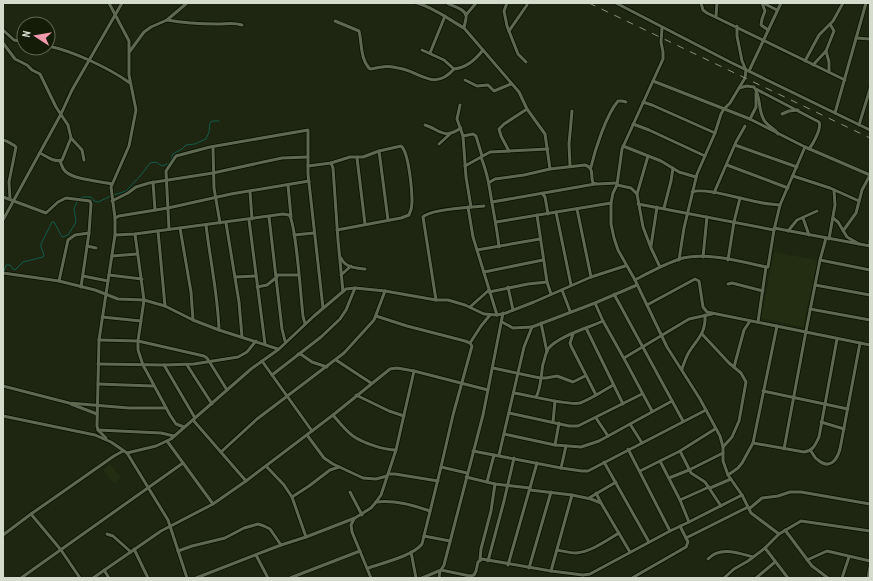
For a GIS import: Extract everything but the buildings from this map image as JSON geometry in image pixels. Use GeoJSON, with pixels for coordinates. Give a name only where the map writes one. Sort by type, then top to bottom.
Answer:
{"type":"FeatureCollection","features":[{"type":"Feature","properties":{"kind":"street"},"geometry":{"type":"LineString","coordinates":[[109,3],[128,38],[130,51],[128,70],[136,106],[136,113],[129,146],[112,184],[110,192],[115,218],[115,236],[99,340],[97,426],[98,430],[111,442],[127,453],[149,488],[168,520],[188,578]]}},
{"type":"Feature","properties":{"kind":"street"},"geometry":{"type":"LineString","coordinates":[[3,220],[61,114],[72,90],[122,3]]}},
{"type":"Feature","properties":{"kind":"street"},"geometry":{"type":"LineString","coordinates":[[130,51],[140,36],[148,29],[167,20],[187,3]]}},
{"type":"Feature","properties":{"kind":"street"},"geometry":{"type":"LineString","coordinates":[[417,3],[428,7],[464,28],[519,92],[527,109],[545,134],[550,168]]}},
{"type":"Feature","properties":{"kind":"street"},"geometry":{"type":"LineString","coordinates":[[447,3],[462,10],[466,15]]}},
{"type":"Feature","properties":{"kind":"street"},"geometry":{"type":"LineString","coordinates":[[507,3],[504,10],[504,15],[509,31],[518,54],[526,62]]}},
{"type":"Feature","properties":{"kind":"street"},"geometry":{"type":"LineString","coordinates":[[616,3],[662,28],[870,130]]}},
{"type":"Feature","properties":{"kind":"street"},"geometry":{"type":"LineString","coordinates":[[701,3],[704,11],[845,80]]}},
{"type":"Feature","properties":{"kind":"street"},"geometry":{"type":"LineString","coordinates":[[716,16],[717,3]]}},
{"type":"Feature","properties":{"kind":"street"},"geometry":{"type":"LineString","coordinates":[[762,3],[777,10]]}},
{"type":"Feature","properties":{"kind":"street"},"geometry":{"type":"LineString","coordinates":[[762,3],[765,13],[762,19],[762,25],[768,30]]}},
{"type":"Feature","properties":{"kind":"street"},"geometry":{"type":"LineString","coordinates":[[679,260],[687,213],[696,177],[715,133],[718,121],[724,109],[730,103],[745,78],[781,3]]}},
{"type":"Feature","properties":{"kind":"street"},"geometry":{"type":"LineString","coordinates":[[805,61],[820,35],[830,24],[843,3]]}},
{"type":"Feature","properties":{"kind":"street"},"geometry":{"type":"LineString","coordinates":[[835,113],[866,3],[870,6]]}},
{"type":"Feature","properties":{"kind":"street"},"geometry":{"type":"LineString","coordinates":[[464,28],[466,15],[475,4]]}},
{"type":"Feature","properties":{"kind":"street"},"geometry":{"type":"LineString","coordinates":[[509,31],[527,5]]}},
{"type":"Feature","properties":{"kind":"street"},"geometry":{"type":"LineString","coordinates":[[430,53],[444,16]]}},
{"type":"Feature","properties":{"kind":"street"},"geometry":{"type":"LineString","coordinates":[[167,20],[185,23],[219,24],[233,22],[242,25]]}},
{"type":"Feature","properties":{"kind":"street"},"geometry":{"type":"LineString","coordinates":[[335,21],[359,31],[364,59],[370,68],[386,67],[403,69],[414,72],[426,79],[439,80],[454,69],[475,60],[483,50]]}},
{"type":"Feature","properties":{"kind":"street"},"geometry":{"type":"LineString","coordinates":[[813,65],[826,51],[834,34],[834,28],[830,24]]}},
{"type":"Feature","properties":{"kind":"street"},"geometry":{"type":"LineString","coordinates":[[737,26],[737,36],[742,61],[748,71]]}},
{"type":"Feature","properties":{"kind":"street"},"geometry":{"type":"LineString","coordinates":[[662,28],[661,44],[663,56],[623,146],[617,184],[611,203],[611,224],[614,238],[625,266],[635,280],[667,347],[682,369],[720,436],[723,448],[723,461],[730,479],[742,495],[749,510],[779,534]]}},
{"type":"Feature","properties":{"kind":"street"},"geometry":{"type":"LineString","coordinates":[[3,30],[16,40]]}},
{"type":"Feature","properties":{"kind":"street"},"geometry":{"type":"LineString","coordinates":[[856,38],[870,39]]}},
{"type":"Feature","properties":{"kind":"street"},"geometry":{"type":"LineString","coordinates":[[3,43],[15,59],[39,73],[69,127],[71,138],[82,150],[84,160]]}},
{"type":"Feature","properties":{"kind":"street"},"geometry":{"type":"LineString","coordinates":[[56,48],[89,61],[114,73],[130,83]]}},
{"type":"Feature","properties":{"kind":"street"},"geometry":{"type":"LineString","coordinates":[[422,50],[444,60],[454,69]]}},
{"type":"Feature","properties":{"kind":"street"},"geometry":{"type":"LineString","coordinates":[[826,51],[829,62],[829,72]]}},
{"type":"Feature","properties":{"kind":"street"},"geometry":{"type":"LineString","coordinates":[[465,80],[477,86],[488,85],[494,91],[511,84]]}},
{"type":"Feature","properties":{"kind":"street"},"geometry":{"type":"LineString","coordinates":[[653,81],[750,119],[807,148],[870,175],[865,183],[856,213],[843,231]]}},
{"type":"Feature","properties":{"kind":"street"},"geometry":{"type":"LineString","coordinates":[[739,88],[747,86],[754,87],[798,110],[808,117],[817,120],[820,125],[814,142],[807,148],[780,205],[774,229],[768,267],[766,267],[758,322]]}},
{"type":"Feature","properties":{"kind":"street"},"geometry":{"type":"LineString","coordinates":[[750,119],[757,102],[756,89]]}},
{"type":"Feature","properties":{"kind":"street"},"geometry":{"type":"LineString","coordinates":[[756,89],[765,123],[776,130],[778,134]]}},
{"type":"Feature","properties":{"kind":"street"},"geometry":{"type":"LineString","coordinates":[[859,125],[870,89]]}},
{"type":"Feature","properties":{"kind":"street"},"geometry":{"type":"LineString","coordinates":[[595,184],[592,180],[591,167],[595,149],[612,110],[618,101],[626,102]]}},
{"type":"Feature","properties":{"kind":"street"},"geometry":{"type":"LineString","coordinates":[[643,102],[715,133]]}},
{"type":"Feature","properties":{"kind":"street"},"geometry":{"type":"LineString","coordinates":[[460,105],[457,119],[463,136],[473,238],[497,315]]}},
{"type":"Feature","properties":{"kind":"street"},"geometry":{"type":"LineString","coordinates":[[509,151],[499,129],[527,109]]}},
{"type":"Feature","properties":{"kind":"street"},"geometry":{"type":"LineString","coordinates":[[782,114],[789,111],[798,110]]}},
{"type":"Feature","properties":{"kind":"street"},"geometry":{"type":"LineString","coordinates":[[570,166],[569,144],[572,111]]}},
{"type":"Feature","properties":{"kind":"street"},"geometry":{"type":"LineString","coordinates":[[632,124],[649,130],[705,156]]}},
{"type":"Feature","properties":{"kind":"street"},"geometry":{"type":"LineString","coordinates":[[425,125],[440,132],[450,134]]}},
{"type":"Feature","properties":{"kind":"street"},"geometry":{"type":"LineString","coordinates":[[714,193],[735,144],[745,126]]}},
{"type":"Feature","properties":{"kind":"street"},"geometry":{"type":"LineString","coordinates":[[439,144],[450,134],[461,128]]}},
{"type":"Feature","properties":{"kind":"street"},"geometry":{"type":"LineString","coordinates":[[169,230],[167,169],[176,156],[213,146],[307,130],[309,182],[323,308]]}},
{"type":"Feature","properties":{"kind":"street"},"geometry":{"type":"LineString","coordinates":[[463,136],[473,134],[476,136],[490,182],[490,191],[499,247]]}},
{"type":"Feature","properties":{"kind":"street"},"geometry":{"type":"LineString","coordinates":[[60,161],[63,158],[71,138]]}},
{"type":"Feature","properties":{"kind":"street"},"geometry":{"type":"LineString","coordinates":[[3,140],[15,145],[17,148],[9,182],[8,193],[10,199]]}},
{"type":"Feature","properties":{"kind":"street"},"geometry":{"type":"LineString","coordinates":[[735,144],[797,167]]}},
{"type":"Feature","properties":{"kind":"street"},"geometry":{"type":"LineString","coordinates":[[213,146],[215,198],[220,223]]}},
{"type":"Feature","properties":{"kind":"street"},"geometry":{"type":"LineString","coordinates":[[308,166],[331,163],[347,158],[357,158],[402,146],[408,162],[412,202],[410,212],[404,218],[337,230]]}},
{"type":"Feature","properties":{"kind":"street"},"geometry":{"type":"LineString","coordinates":[[623,146],[661,161],[679,172],[696,177]]}},
{"type":"Feature","properties":{"kind":"street"},"geometry":{"type":"LineString","coordinates":[[465,166],[490,152],[548,149]]}},
{"type":"Feature","properties":{"kind":"street"},"geometry":{"type":"LineString","coordinates":[[379,151],[388,220]]}},
{"type":"Feature","properties":{"kind":"street"},"geometry":{"type":"LineString","coordinates":[[40,153],[56,161],[60,161]]}},
{"type":"Feature","properties":{"kind":"street"},"geometry":{"type":"LineString","coordinates":[[648,156],[637,194],[638,204],[643,227],[660,267]]}},
{"type":"Feature","properties":{"kind":"street"},"geometry":{"type":"LineString","coordinates":[[112,201],[136,187],[153,182],[213,173],[282,158],[308,157]]}},
{"type":"Feature","properties":{"kind":"street"},"geometry":{"type":"LineString","coordinates":[[357,158],[365,224]]}},
{"type":"Feature","properties":{"kind":"street"},"geometry":{"type":"LineString","coordinates":[[60,161],[64,170],[71,175],[87,180],[112,184]]}},
{"type":"Feature","properties":{"kind":"street"},"geometry":{"type":"LineString","coordinates":[[331,163],[333,168],[343,292]]}},
{"type":"Feature","properties":{"kind":"street"},"geometry":{"type":"LineString","coordinates":[[490,182],[495,178],[524,175],[550,168],[586,165],[591,167]]}},
{"type":"Feature","properties":{"kind":"street"},"geometry":{"type":"LineString","coordinates":[[727,165],[788,188]]}},
{"type":"Feature","properties":{"kind":"street"},"geometry":{"type":"LineString","coordinates":[[664,208],[673,168]]}},
{"type":"Feature","properties":{"kind":"street"},"geometry":{"type":"LineString","coordinates":[[793,176],[834,190],[859,201]]}},
{"type":"Feature","properties":{"kind":"street"},"geometry":{"type":"LineString","coordinates":[[153,182],[155,210]]}},
{"type":"Feature","properties":{"kind":"street"},"geometry":{"type":"LineString","coordinates":[[115,218],[288,184],[309,182]]}},
{"type":"Feature","properties":{"kind":"street"},"geometry":{"type":"LineString","coordinates":[[288,184],[305,324]]}},
{"type":"Feature","properties":{"kind":"street"},"geometry":{"type":"LineString","coordinates":[[492,202],[595,184],[617,184],[631,188],[637,194]]}},
{"type":"Feature","properties":{"kind":"street"},"geometry":{"type":"LineString","coordinates":[[784,449],[820,260],[828,239],[833,218],[835,206],[834,190]]}},
{"type":"Feature","properties":{"kind":"street"},"geometry":{"type":"LineString","coordinates":[[692,192],[697,191],[714,193],[780,205]]}},
{"type":"Feature","properties":{"kind":"street"},"geometry":{"type":"LineString","coordinates":[[250,192],[250,220],[265,344]]}},
{"type":"Feature","properties":{"kind":"street"},"geometry":{"type":"LineString","coordinates":[[542,193],[545,197],[548,214]]}},
{"type":"Feature","properties":{"kind":"street"},"geometry":{"type":"LineString","coordinates":[[3,197],[46,213],[49,212],[58,202],[64,199],[90,200],[89,233],[81,287]]}},
{"type":"Feature","properties":{"kind":"street"},"geometry":{"type":"LineString","coordinates":[[728,260],[734,222],[740,198]]}},
{"type":"Feature","properties":{"kind":"street"},"geometry":{"type":"LineString","coordinates":[[496,222],[611,203]]}},
{"type":"Feature","properties":{"kind":"street"},"geometry":{"type":"LineString","coordinates":[[638,204],[870,246],[870,240]]}},
{"type":"Feature","properties":{"kind":"street"},"geometry":{"type":"LineString","coordinates":[[436,300],[422,221],[423,217],[427,213],[484,206]]}},
{"type":"Feature","properties":{"kind":"street"},"geometry":{"type":"LineString","coordinates":[[651,248],[657,207]]}},
{"type":"Feature","properties":{"kind":"street"},"geometry":{"type":"LineString","coordinates":[[577,209],[591,277]]}},
{"type":"Feature","properties":{"kind":"street"},"geometry":{"type":"LineString","coordinates":[[788,231],[796,221],[817,211]]}},
{"type":"Feature","properties":{"kind":"street"},"geometry":{"type":"LineString","coordinates":[[556,212],[571,285]]}},
{"type":"Feature","properties":{"kind":"street"},"geometry":{"type":"LineString","coordinates":[[115,236],[206,226],[285,214],[291,217]]}},
{"type":"Feature","properties":{"kind":"street"},"geometry":{"type":"LineString","coordinates":[[537,215],[546,282],[551,294]]}},
{"type":"Feature","properties":{"kind":"street"},"geometry":{"type":"LineString","coordinates":[[269,217],[282,329],[285,341]]}},
{"type":"Feature","properties":{"kind":"street"},"geometry":{"type":"LineString","coordinates":[[703,257],[707,217]]}},
{"type":"Feature","properties":{"kind":"street"},"geometry":{"type":"LineString","coordinates":[[803,218],[809,235]]}},
{"type":"Feature","properties":{"kind":"street"},"geometry":{"type":"LineString","coordinates":[[833,218],[838,222],[846,237],[859,244]]}},
{"type":"Feature","properties":{"kind":"street"},"geometry":{"type":"LineString","coordinates":[[226,222],[241,315],[242,337]]}},
{"type":"Feature","properties":{"kind":"street"},"geometry":{"type":"LineString","coordinates":[[206,226],[217,302],[219,330]]}},
{"type":"Feature","properties":{"kind":"street"},"geometry":{"type":"LineString","coordinates":[[180,228],[191,292],[193,320]]}},
{"type":"Feature","properties":{"kind":"street"},"geometry":{"type":"LineString","coordinates":[[158,231],[166,306]]}},
{"type":"Feature","properties":{"kind":"street"},"geometry":{"type":"LineString","coordinates":[[58,281],[68,240],[75,235],[89,233]]}},
{"type":"Feature","properties":{"kind":"street"},"geometry":{"type":"LineString","coordinates":[[294,235],[314,233]]}},
{"type":"Feature","properties":{"kind":"street"},"geometry":{"type":"LineString","coordinates":[[136,234],[137,254],[144,300],[138,350],[143,365],[174,422],[184,427]]}},
{"type":"Feature","properties":{"kind":"street"},"geometry":{"type":"LineString","coordinates":[[477,250],[540,239]]}},
{"type":"Feature","properties":{"kind":"street"},"geometry":{"type":"LineString","coordinates":[[87,246],[96,248]]}},
{"type":"Feature","properties":{"kind":"street"},"geometry":{"type":"LineString","coordinates":[[339,252],[343,262],[351,266],[366,269]]}},
{"type":"Feature","properties":{"kind":"street"},"geometry":{"type":"LineString","coordinates":[[112,256],[137,254]]}},
{"type":"Feature","properties":{"kind":"street"},"geometry":{"type":"LineString","coordinates":[[635,280],[660,267],[692,257],[728,260],[766,267]]}},
{"type":"Feature","properties":{"kind":"street"},"geometry":{"type":"LineString","coordinates":[[484,272],[543,260]]}},
{"type":"Feature","properties":{"kind":"street"},"geometry":{"type":"LineString","coordinates":[[820,260],[870,270]]}},
{"type":"Feature","properties":{"kind":"street"},"geometry":{"type":"LineString","coordinates":[[341,275],[351,266]]}},
{"type":"Feature","properties":{"kind":"street"},"geometry":{"type":"LineString","coordinates":[[127,453],[150,448],[167,441],[174,436],[227,390],[278,349],[285,341],[346,289],[355,288],[384,291],[436,300],[458,302],[484,314],[497,315],[513,310],[591,277],[625,266]]}},
{"type":"Feature","properties":{"kind":"street"},"geometry":{"type":"LineString","coordinates":[[3,273],[58,281],[106,294],[118,299],[144,300],[166,306],[193,320],[219,330],[278,349]]}},
{"type":"Feature","properties":{"kind":"street"},"geometry":{"type":"LineString","coordinates":[[108,275],[142,279]]}},
{"type":"Feature","properties":{"kind":"street"},"geometry":{"type":"LineString","coordinates":[[257,287],[267,285],[277,276],[298,275]]}},
{"type":"Feature","properties":{"kind":"street"},"geometry":{"type":"LineString","coordinates":[[83,276],[108,281]]}},
{"type":"Feature","properties":{"kind":"street"},"geometry":{"type":"LineString","coordinates":[[235,277],[256,276]]}},
{"type":"Feature","properties":{"kind":"street"},"geometry":{"type":"LineString","coordinates":[[647,305],[695,279],[700,283],[703,307],[707,312],[870,345]]}},
{"type":"Feature","properties":{"kind":"street"},"geometry":{"type":"LineString","coordinates":[[470,307],[489,291],[546,282]]}},
{"type":"Feature","properties":{"kind":"street"},"geometry":{"type":"LineString","coordinates":[[728,284],[732,283],[763,290]]}},
{"type":"Feature","properties":{"kind":"street"},"geometry":{"type":"LineString","coordinates":[[502,322],[513,328],[532,327],[595,303],[637,284]]}},
{"type":"Feature","properties":{"kind":"street"},"geometry":{"type":"LineString","coordinates":[[815,284],[870,295]]}},
{"type":"Feature","properties":{"kind":"street"},"geometry":{"type":"LineString","coordinates":[[508,287],[513,310]]}},
{"type":"Feature","properties":{"kind":"street"},"geometry":{"type":"LineString","coordinates":[[272,375],[344,316],[355,288]]}},
{"type":"Feature","properties":{"kind":"street"},"geometry":{"type":"LineString","coordinates":[[562,290],[570,312]]}},
{"type":"Feature","properties":{"kind":"street"},"geometry":{"type":"LineString","coordinates":[[221,452],[257,418],[327,367],[355,342],[376,316],[384,291]]}},
{"type":"Feature","properties":{"kind":"street"},"geometry":{"type":"LineString","coordinates":[[614,294],[683,421]]}},
{"type":"Feature","properties":{"kind":"street"},"geometry":{"type":"LineString","coordinates":[[595,303],[603,321],[652,411]]}},
{"type":"Feature","properties":{"kind":"street"},"geometry":{"type":"LineString","coordinates":[[810,309],[870,320]]}},
{"type":"Feature","properties":{"kind":"street"},"geometry":{"type":"LineString","coordinates":[[439,578],[440,571],[444,565],[483,415],[503,313]]}},
{"type":"Feature","properties":{"kind":"street"},"geometry":{"type":"LineString","coordinates":[[624,358],[689,319],[713,314]]}},
{"type":"Feature","properties":{"kind":"street"},"geometry":{"type":"LineString","coordinates":[[368,568],[419,548],[424,536],[461,383],[472,346],[470,343],[490,315]]}},
{"type":"Feature","properties":{"kind":"street"},"geometry":{"type":"LineString","coordinates":[[376,316],[470,343]]}},
{"type":"Feature","properties":{"kind":"street"},"geometry":{"type":"LineString","coordinates":[[682,369],[689,352],[705,328],[705,316]]}},
{"type":"Feature","properties":{"kind":"street"},"geometry":{"type":"LineString","coordinates":[[102,317],[141,320]]}},
{"type":"Feature","properties":{"kind":"street"},"geometry":{"type":"LineString","coordinates":[[536,397],[540,390],[540,378],[547,352],[553,345],[573,334],[603,321]]}},
{"type":"Feature","properties":{"kind":"street"},"geometry":{"type":"LineString","coordinates":[[734,367],[744,330],[750,321]]}},
{"type":"Feature","properties":{"kind":"street"},"geometry":{"type":"LineString","coordinates":[[541,323],[547,352]]}},
{"type":"Feature","properties":{"kind":"street"},"geometry":{"type":"LineString","coordinates":[[728,475],[742,463],[753,443],[777,326]]}},
{"type":"Feature","properties":{"kind":"street"},"geometry":{"type":"LineString","coordinates":[[499,455],[519,374],[524,347],[532,327]]}},
{"type":"Feature","properties":{"kind":"street"},"geometry":{"type":"LineString","coordinates":[[586,328],[623,404]]}},
{"type":"Feature","properties":{"kind":"street"},"geometry":{"type":"LineString","coordinates":[[573,334],[571,346],[596,395]]}},
{"type":"Feature","properties":{"kind":"street"},"geometry":{"type":"LineString","coordinates":[[702,334],[744,377],[746,386],[739,421],[732,437],[723,448]]}},
{"type":"Feature","properties":{"kind":"street"},"geometry":{"type":"LineString","coordinates":[[753,443],[804,452],[810,450],[814,446],[819,437],[837,339]]}},
{"type":"Feature","properties":{"kind":"street"},"geometry":{"type":"LineString","coordinates":[[99,340],[138,341],[204,356],[207,358],[208,362],[227,390]]}},
{"type":"Feature","properties":{"kind":"street"},"geometry":{"type":"LineString","coordinates":[[98,364],[187,365],[226,360],[240,356],[247,352],[256,341]]}},
{"type":"Feature","properties":{"kind":"street"},"geometry":{"type":"LineString","coordinates":[[810,450],[819,462],[827,464],[833,463],[838,455],[860,343]]}},
{"type":"Feature","properties":{"kind":"street"},"geometry":{"type":"LineString","coordinates":[[298,354],[312,362],[327,367]]}},
{"type":"Feature","properties":{"kind":"street"},"geometry":{"type":"LineString","coordinates":[[336,360],[371,383]]}},
{"type":"Feature","properties":{"kind":"street"},"geometry":{"type":"LineString","coordinates":[[262,361],[312,431]]}},
{"type":"Feature","properties":{"kind":"street"},"geometry":{"type":"LineString","coordinates":[[164,365],[194,419],[246,481]]}},
{"type":"Feature","properties":{"kind":"street"},"geometry":{"type":"LineString","coordinates":[[187,365],[212,404]]}},
{"type":"Feature","properties":{"kind":"street"},"geometry":{"type":"LineString","coordinates":[[93,578],[154,535],[213,504],[246,481],[333,415],[390,369],[397,368],[414,371],[488,390]]}},
{"type":"Feature","properties":{"kind":"street"},"geometry":{"type":"LineString","coordinates":[[493,368],[504,369],[519,374],[540,378],[558,376],[573,382],[585,376]]}},
{"type":"Feature","properties":{"kind":"street"},"geometry":{"type":"LineString","coordinates":[[196,578],[355,518],[376,502],[381,495],[396,450],[414,371]]}},
{"type":"Feature","properties":{"kind":"street"},"geometry":{"type":"LineString","coordinates":[[98,384],[154,386]]}},
{"type":"Feature","properties":{"kind":"street"},"geometry":{"type":"LineString","coordinates":[[514,393],[555,401],[578,403],[613,385]]}},
{"type":"Feature","properties":{"kind":"street"},"geometry":{"type":"LineString","coordinates":[[3,386],[69,403],[129,408],[166,408]]}},
{"type":"Feature","properties":{"kind":"street"},"geometry":{"type":"LineString","coordinates":[[763,391],[848,408]]}},
{"type":"Feature","properties":{"kind":"street"},"geometry":{"type":"LineString","coordinates":[[509,412],[578,426],[642,394]]}},
{"type":"Feature","properties":{"kind":"street"},"geometry":{"type":"LineString","coordinates":[[356,395],[389,411],[404,416]]}},
{"type":"Feature","properties":{"kind":"street"},"geometry":{"type":"LineString","coordinates":[[553,422],[555,401]]}},
{"type":"Feature","properties":{"kind":"street"},"geometry":{"type":"LineString","coordinates":[[504,434],[555,445],[581,447],[593,444],[672,401]]}},
{"type":"Feature","properties":{"kind":"street"},"geometry":{"type":"LineString","coordinates":[[69,403],[97,414]]}},
{"type":"Feature","properties":{"kind":"street"},"geometry":{"type":"LineString","coordinates":[[474,451],[561,468],[588,471],[706,410]]}},
{"type":"Feature","properties":{"kind":"street"},"geometry":{"type":"LineString","coordinates":[[333,415],[355,437],[376,446],[389,450],[396,450]]}},
{"type":"Feature","properties":{"kind":"street"},"geometry":{"type":"LineString","coordinates":[[3,416],[95,435],[111,442]]}},
{"type":"Feature","properties":{"kind":"street"},"geometry":{"type":"LineString","coordinates":[[596,418],[608,436]]}},
{"type":"Feature","properties":{"kind":"street"},"geometry":{"type":"LineString","coordinates":[[821,422],[844,429]]}},
{"type":"Feature","properties":{"kind":"street"},"geometry":{"type":"LineString","coordinates":[[555,445],[559,423]]}},
{"type":"Feature","properties":{"kind":"street"},"geometry":{"type":"LineString","coordinates":[[630,424],[642,443]]}},
{"type":"Feature","properties":{"kind":"street"},"geometry":{"type":"LineString","coordinates":[[640,472],[680,451],[715,429]]}},
{"type":"Feature","properties":{"kind":"street"},"geometry":{"type":"LineString","coordinates":[[98,430],[161,433],[174,436]]}},
{"type":"Feature","properties":{"kind":"street"},"geometry":{"type":"LineString","coordinates":[[307,435],[324,458],[359,477],[376,479],[388,475],[401,474],[438,481]]}},
{"type":"Feature","properties":{"kind":"street"},"geometry":{"type":"LineString","coordinates":[[167,441],[213,504]]}},
{"type":"Feature","properties":{"kind":"street"},"geometry":{"type":"LineString","coordinates":[[561,468],[566,446]]}},
{"type":"Feature","properties":{"kind":"street"},"geometry":{"type":"LineString","coordinates":[[628,449],[670,531]]}},
{"type":"Feature","properties":{"kind":"street"},"geometry":{"type":"LineString","coordinates":[[3,535],[30,514],[123,451]]}},
{"type":"Feature","properties":{"kind":"street"},"geometry":{"type":"LineString","coordinates":[[680,451],[691,473],[705,482],[721,506]]}},
{"type":"Feature","properties":{"kind":"street"},"geometry":{"type":"LineString","coordinates":[[669,478],[723,453]]}},
{"type":"Feature","properties":{"kind":"street"},"geometry":{"type":"LineString","coordinates":[[487,482],[494,454]]}},
{"type":"Feature","properties":{"kind":"street"},"geometry":{"type":"LineString","coordinates":[[488,561],[514,458]]}},
{"type":"Feature","properties":{"kind":"street"},"geometry":{"type":"LineString","coordinates":[[660,461],[680,500],[689,522]]}},
{"type":"Feature","properties":{"kind":"street"},"geometry":{"type":"LineString","coordinates":[[604,462],[649,542]]}},
{"type":"Feature","properties":{"kind":"street"},"geometry":{"type":"LineString","coordinates":[[508,564],[537,463]]}},
{"type":"Feature","properties":{"kind":"street"},"geometry":{"type":"LineString","coordinates":[[21,578],[183,464]]}},
{"type":"Feature","properties":{"kind":"street"},"geometry":{"type":"LineString","coordinates":[[266,466],[284,485],[292,497],[306,537]]}},
{"type":"Feature","properties":{"kind":"street"},"geometry":{"type":"LineString","coordinates":[[292,497],[330,470],[339,467]]}},
{"type":"Feature","properties":{"kind":"street"},"geometry":{"type":"LineString","coordinates":[[441,467],[495,484],[589,498],[601,504]]}},
{"type":"Feature","properties":{"kind":"street"},"geometry":{"type":"LineString","coordinates":[[680,500],[730,479]]}},
{"type":"Feature","properties":{"kind":"street"},"geometry":{"type":"LineString","coordinates":[[589,498],[616,482]]}},
{"type":"Feature","properties":{"kind":"street"},"geometry":{"type":"LineString","coordinates":[[470,576],[475,574],[480,560],[481,548],[491,511],[495,484]]}},
{"type":"Feature","properties":{"kind":"street"},"geometry":{"type":"LineString","coordinates":[[350,492],[362,514]]}},
{"type":"Feature","properties":{"kind":"street"},"geometry":{"type":"LineString","coordinates":[[529,568],[550,492]]}},
{"type":"Feature","properties":{"kind":"street"},"geometry":{"type":"LineString","coordinates":[[686,538],[749,510],[762,498],[778,496],[790,492],[801,492],[870,504]]}},
{"type":"Feature","properties":{"kind":"street"},"geometry":{"type":"LineString","coordinates":[[596,493],[630,552]]}},
{"type":"Feature","properties":{"kind":"street"},"geometry":{"type":"LineString","coordinates":[[551,571],[572,495]]}},
{"type":"Feature","properties":{"kind":"street"},"geometry":{"type":"LineString","coordinates":[[480,560],[586,575],[614,562],[670,531],[742,495]]}},
{"type":"Feature","properties":{"kind":"street"},"geometry":{"type":"LineString","coordinates":[[376,502],[400,502],[430,510]]}},
{"type":"Feature","properties":{"kind":"street"},"geometry":{"type":"LineString","coordinates":[[30,514],[61,550],[80,578]]}},
{"type":"Feature","properties":{"kind":"street"},"geometry":{"type":"LineString","coordinates":[[355,518],[351,528],[371,578]]}},
{"type":"Feature","properties":{"kind":"street"},"geometry":{"type":"LineString","coordinates":[[724,578],[734,569],[765,548],[779,534],[801,521],[870,531]]}},
{"type":"Feature","properties":{"kind":"street"},"geometry":{"type":"LineString","coordinates":[[178,551],[225,538],[244,528],[258,524],[270,529],[281,545]]}},
{"type":"Feature","properties":{"kind":"street"},"geometry":{"type":"LineString","coordinates":[[632,578],[686,547],[688,542],[680,526]]}},
{"type":"Feature","properties":{"kind":"street"},"geometry":{"type":"LineString","coordinates":[[785,530],[807,560],[818,572],[828,578]]}},
{"type":"Feature","properties":{"kind":"street"},"geometry":{"type":"LineString","coordinates":[[557,550],[579,553],[602,543],[619,533]]}},
{"type":"Feature","properties":{"kind":"street"},"geometry":{"type":"LineString","coordinates":[[107,534],[113,536],[133,551],[148,578]]}},
{"type":"Feature","properties":{"kind":"street"},"geometry":{"type":"LineString","coordinates":[[424,536],[450,541]]}},
{"type":"Feature","properties":{"kind":"street"},"geometry":{"type":"LineString","coordinates":[[765,548],[788,578]]}},
{"type":"Feature","properties":{"kind":"street"},"geometry":{"type":"LineString","coordinates":[[290,578],[360,551]]}},
{"type":"Feature","properties":{"kind":"street"},"geometry":{"type":"LineString","coordinates":[[411,552],[416,578]]}},
{"type":"Feature","properties":{"kind":"street"},"geometry":{"type":"LineString","coordinates":[[708,559],[711,555],[723,552],[753,557]]}},
{"type":"Feature","properties":{"kind":"street"},"geometry":{"type":"LineString","coordinates":[[807,560],[827,552],[870,561]]}},
{"type":"Feature","properties":{"kind":"street"},"geometry":{"type":"LineString","coordinates":[[256,555],[268,578]]}},
{"type":"Feature","properties":{"kind":"street"},"geometry":{"type":"LineString","coordinates":[[842,578],[849,557]]}},
{"type":"Feature","properties":{"kind":"street"},"geometry":{"type":"LineString","coordinates":[[756,578],[775,562]]}},
{"type":"Feature","properties":{"kind":"street"},"geometry":{"type":"LineString","coordinates":[[868,578],[870,567]]}},
{"type":"Feature","properties":{"kind":"street"},"geometry":{"type":"LineString","coordinates":[[104,570],[109,578]]}},
{"type":"Feature","properties":{"kind":"street"},"geometry":{"type":"LineString","coordinates":[[422,578],[440,571],[476,578]]}},
{"type":"Feature","properties":{"kind":"shaded area"},"geometry":{"type":"Polygon","coordinates":[[[774,252],[818,260],[803,327],[761,318],[774,252]]]}},
{"type":"Feature","properties":{"kind":"shaded area"},"geometry":{"type":"Polygon","coordinates":[[[110,464],[121,478],[114,484],[103,470],[110,464]]]}},
{"type":"Feature","properties":{"kind":"waterway"},"geometry":{"type":"LineString","coordinates":[[114,195],[126,191],[150,163],[156,162],[162,166],[168,164],[173,154],[186,145],[195,144],[206,139],[209,132],[210,123],[212,121],[219,121]]}},
{"type":"Feature","properties":{"kind":"waterway"},"geometry":{"type":"LineString","coordinates":[[3,275],[6,265],[10,265],[15,270],[23,262],[43,257],[44,255],[41,244],[52,222],[54,222],[62,237],[68,235],[76,221],[74,209],[78,199],[83,197],[91,197],[94,201],[98,202],[111,196]]}},
{"type":"Feature","properties":{"kind":"railway"},"geometry":{"type":"LineString","coordinates":[[589,3],[870,138]]}}]}
